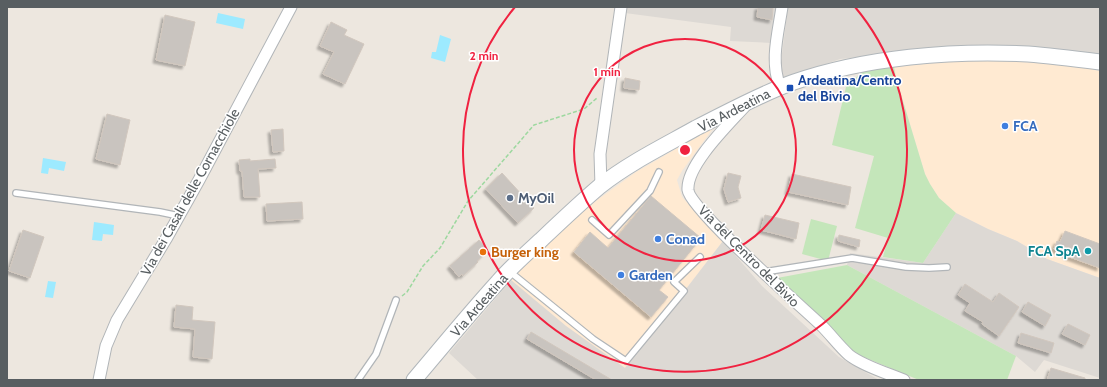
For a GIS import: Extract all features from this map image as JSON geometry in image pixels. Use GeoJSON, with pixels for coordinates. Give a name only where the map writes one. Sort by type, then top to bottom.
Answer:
{"type":"FeatureCollection","features":[{"type":"Feature","properties":{"kind":"main road","name":"Via Ardeatina"},"geometry":{"type":"LineString","coordinates":[[414,380],[509,271],[574,209],[601,186],[621,171],[644,157],[749,101],[780,87],[817,74],[849,67],[930,56],[1014,54],[1100,62]]}},
{"type":"Feature","properties":{"kind":"street","name":"Via dei Casali delle Cornacchiole"},"geometry":{"type":"LineString","coordinates":[[99,380],[106,346],[116,320],[179,216],[292,7]]}},
{"type":"Feature","properties":{"kind":"street"},"geometry":{"type":"LineString","coordinates":[[601,186],[600,154],[621,7]]}},
{"type":"Feature","properties":{"kind":"street"},"geometry":{"type":"LineString","coordinates":[[780,87],[776,74],[775,61],[782,7]]}},
{"type":"Feature","properties":{"kind":"street","name":"Via del Centro del Bivio"},"geometry":{"type":"LineString","coordinates":[[749,101],[708,146],[694,169],[688,190],[691,198],[703,213],[822,327],[849,355],[861,362],[904,380]]}},
{"type":"Feature","properties":{"kind":"lane"},"geometry":{"type":"LineString","coordinates":[[592,220],[609,235],[650,191],[659,172]]}},
{"type":"Feature","properties":{"kind":"lane"},"geometry":{"type":"LineString","coordinates":[[16,193],[160,212],[179,216]]}},
{"type":"Feature","properties":{"kind":"lane"},"geometry":{"type":"LineString","coordinates":[[509,271],[593,340],[626,360],[684,291],[674,282],[700,257]]}},
{"type":"Feature","properties":{"kind":"lane"},"geometry":{"type":"LineString","coordinates":[[764,272],[852,258],[906,267],[947,267]]}},
{"type":"Feature","properties":{"kind":"lane"},"geometry":{"type":"LineString","coordinates":[[358,380],[376,354],[396,300]]}},
{"type":"Feature","properties":{"kind":"path"},"geometry":{"type":"LineString","coordinates":[[396,300],[407,292],[423,266],[440,248],[468,201],[534,125],[584,109],[609,88]]}},
{"type":"Feature","properties":{"kind":"shaded area"},"geometry":{"type":"Polygon","coordinates":[[[626,7],[777,7],[772,43],[730,41],[731,27],[625,13],[626,7]]]}},
{"type":"Feature","properties":{"kind":"shaded area"},"geometry":{"type":"Polygon","coordinates":[[[788,7],[1100,7],[1100,54],[1052,49],[882,55],[840,59],[784,79],[780,69],[788,7]]]}},
{"type":"Feature","properties":{"kind":"shaded area","name":"FCA"},"geometry":{"type":"Polygon","coordinates":[[[984,60],[1062,64],[1093,67],[1094,70],[1100,71],[1100,278],[1047,259],[1017,241],[956,213],[939,198],[930,184],[925,174],[894,67],[984,60]]]}},
{"type":"Feature","properties":{"kind":"shaded area"},"geometry":{"type":"Polygon","coordinates":[[[714,127],[677,180],[682,197],[723,241],[625,368],[566,326],[511,280],[517,272],[593,203],[636,172],[714,127]]]}},
{"type":"Feature","properties":{"kind":"shaded area"},"geometry":{"type":"Polygon","coordinates":[[[956,213],[1017,241],[1047,259],[1100,278],[1100,378],[1044,360],[1035,372],[1016,356],[847,265],[850,253],[923,263],[956,213]]]}},
{"type":"Feature","properties":{"kind":"shaded area"},"geometry":{"type":"Polygon","coordinates":[[[723,241],[762,286],[839,357],[879,380],[478,380],[449,353],[511,280],[566,326],[625,368],[723,241]]]}},
{"type":"Feature","properties":{"kind":"green space"},"geometry":{"type":"Polygon","coordinates":[[[894,67],[925,174],[939,198],[956,213],[923,263],[883,257],[888,238],[855,228],[874,156],[832,145],[846,87],[863,71],[894,67]]]}},
{"type":"Feature","properties":{"kind":"green space"},"geometry":{"type":"Polygon","coordinates":[[[811,219],[837,226],[828,261],[802,254],[811,219]]]}},
{"type":"Feature","properties":{"kind":"green space"},"geometry":{"type":"Polygon","coordinates":[[[847,265],[1016,356],[1007,380],[919,380],[854,353],[777,278],[847,265]]]}},
{"type":"Feature","properties":{"kind":"water"},"geometry":{"type":"Polygon","coordinates":[[[218,13],[245,19],[243,29],[216,23],[218,13]]]}},
{"type":"Feature","properties":{"kind":"water"},"geometry":{"type":"Polygon","coordinates":[[[440,35],[451,39],[445,62],[431,58],[432,52],[436,52],[440,35]]]}},
{"type":"Feature","properties":{"kind":"water"},"geometry":{"type":"Polygon","coordinates":[[[43,158],[66,162],[64,171],[49,168],[48,174],[41,173],[43,158]]]}},
{"type":"Feature","properties":{"kind":"water"},"geometry":{"type":"Polygon","coordinates":[[[94,222],[114,225],[113,235],[103,234],[102,241],[92,240],[94,222]]]}},
{"type":"Feature","properties":{"kind":"water"},"geometry":{"type":"Polygon","coordinates":[[[48,281],[56,282],[53,298],[45,297],[48,281]]]}},
{"type":"Feature","properties":{"kind":"building"},"geometry":{"type":"Polygon","coordinates":[[[758,7],[773,7],[772,20],[757,17],[758,7]]]}},
{"type":"Feature","properties":{"kind":"building"},"geometry":{"type":"Polygon","coordinates":[[[165,15],[195,22],[185,66],[156,60],[165,15]]]}},
{"type":"Feature","properties":{"kind":"building"},"geometry":{"type":"Polygon","coordinates":[[[331,22],[347,30],[344,35],[364,44],[345,84],[323,74],[334,52],[320,46],[331,22]]]}},
{"type":"Feature","properties":{"kind":"building"},"geometry":{"type":"Polygon","coordinates":[[[625,78],[640,81],[639,90],[624,88],[625,78]]]}},
{"type":"Feature","properties":{"kind":"building"},"geometry":{"type":"Polygon","coordinates":[[[107,114],[130,120],[120,165],[96,159],[107,114]]]}},
{"type":"Feature","properties":{"kind":"building"},"geometry":{"type":"Polygon","coordinates":[[[283,129],[284,151],[273,152],[271,130],[283,129]]]}},
{"type":"Feature","properties":{"kind":"building"},"geometry":{"type":"Polygon","coordinates":[[[250,159],[250,161],[275,159],[276,168],[258,169],[260,197],[244,197],[242,171],[240,171],[239,160],[250,159]]]}},
{"type":"Feature","properties":{"kind":"building","name":"MyOil"},"geometry":{"type":"Polygon","coordinates":[[[502,173],[534,208],[518,223],[486,189],[502,173]]]}},
{"type":"Feature","properties":{"kind":"building"},"geometry":{"type":"Polygon","coordinates":[[[728,173],[741,176],[738,187],[741,198],[728,202],[724,189],[728,173]]]}},
{"type":"Feature","properties":{"kind":"building"},"geometry":{"type":"Polygon","coordinates":[[[792,174],[851,187],[848,205],[788,192],[792,174]]]}},
{"type":"Feature","properties":{"kind":"building"},"geometry":{"type":"Polygon","coordinates":[[[651,196],[701,238],[659,290],[668,297],[651,317],[574,252],[590,232],[608,248],[651,196]]]}},
{"type":"Feature","properties":{"kind":"building"},"geometry":{"type":"Polygon","coordinates":[[[302,202],[303,219],[267,221],[266,204],[302,202]]]}},
{"type":"Feature","properties":{"kind":"building"},"geometry":{"type":"Polygon","coordinates":[[[765,215],[799,223],[796,239],[761,230],[765,215]]]}},
{"type":"Feature","properties":{"kind":"building"},"geometry":{"type":"Polygon","coordinates":[[[23,230],[44,237],[30,278],[9,271],[23,230]]]}},
{"type":"Feature","properties":{"kind":"building"},"geometry":{"type":"Polygon","coordinates":[[[1065,231],[1100,244],[1100,268],[1067,256],[1067,254],[1054,249],[1057,241],[1060,242],[1065,231]]]}},
{"type":"Feature","properties":{"kind":"building"},"geometry":{"type":"Polygon","coordinates":[[[839,235],[860,240],[859,247],[838,241],[839,235]]]}},
{"type":"Feature","properties":{"kind":"building"},"geometry":{"type":"Polygon","coordinates":[[[479,240],[488,250],[463,276],[462,274],[459,277],[450,266],[479,240]]]}},
{"type":"Feature","properties":{"kind":"building"},"geometry":{"type":"Polygon","coordinates":[[[965,284],[993,302],[999,293],[1019,307],[999,336],[982,324],[983,322],[965,311],[970,303],[958,295],[965,284]]]}},
{"type":"Feature","properties":{"kind":"building"},"geometry":{"type":"Polygon","coordinates":[[[1028,302],[1051,315],[1045,326],[1022,312],[1028,302]]]}},
{"type":"Feature","properties":{"kind":"building"},"geometry":{"type":"Polygon","coordinates":[[[176,305],[193,307],[192,320],[215,322],[212,359],[193,357],[195,329],[174,327],[176,305]]]}},
{"type":"Feature","properties":{"kind":"building"},"geometry":{"type":"Polygon","coordinates":[[[1068,324],[1090,335],[1085,345],[1062,334],[1068,324]]]}},
{"type":"Feature","properties":{"kind":"building"},"geometry":{"type":"Polygon","coordinates":[[[531,332],[612,380],[596,380],[527,339],[531,332]]]}},
{"type":"Feature","properties":{"kind":"building"},"geometry":{"type":"Polygon","coordinates":[[[1021,333],[1054,343],[1051,353],[1018,343],[1021,333]]]}},
{"type":"Feature","properties":{"kind":"building"},"geometry":{"type":"Polygon","coordinates":[[[1051,368],[1085,378],[1085,380],[1047,380],[1051,368]]]}},
{"type":"Feature","properties":{"kind":"place","name":"Ardeatina/Centro del Bivio"},"geometry":{"type":"Point","coordinates":[790,88]}},
{"type":"Feature","properties":{"kind":"place","name":"FCA"},"geometry":{"type":"Point","coordinates":[1005,126]}},
{"type":"Feature","properties":{"kind":"place","name":"MyOil"},"geometry":{"type":"Point","coordinates":[510,198]}},
{"type":"Feature","properties":{"kind":"place","name":"Conad"},"geometry":{"type":"Point","coordinates":[658,239]}},
{"type":"Feature","properties":{"kind":"place","name":"FCA SpA"},"geometry":{"type":"Point","coordinates":[1088,251]}},
{"type":"Feature","properties":{"kind":"place","name":"Burger king"},"geometry":{"type":"Point","coordinates":[483,252]}},
{"type":"Feature","properties":{"kind":"place","name":"Garden"},"geometry":{"type":"Point","coordinates":[621,275]}}]}
